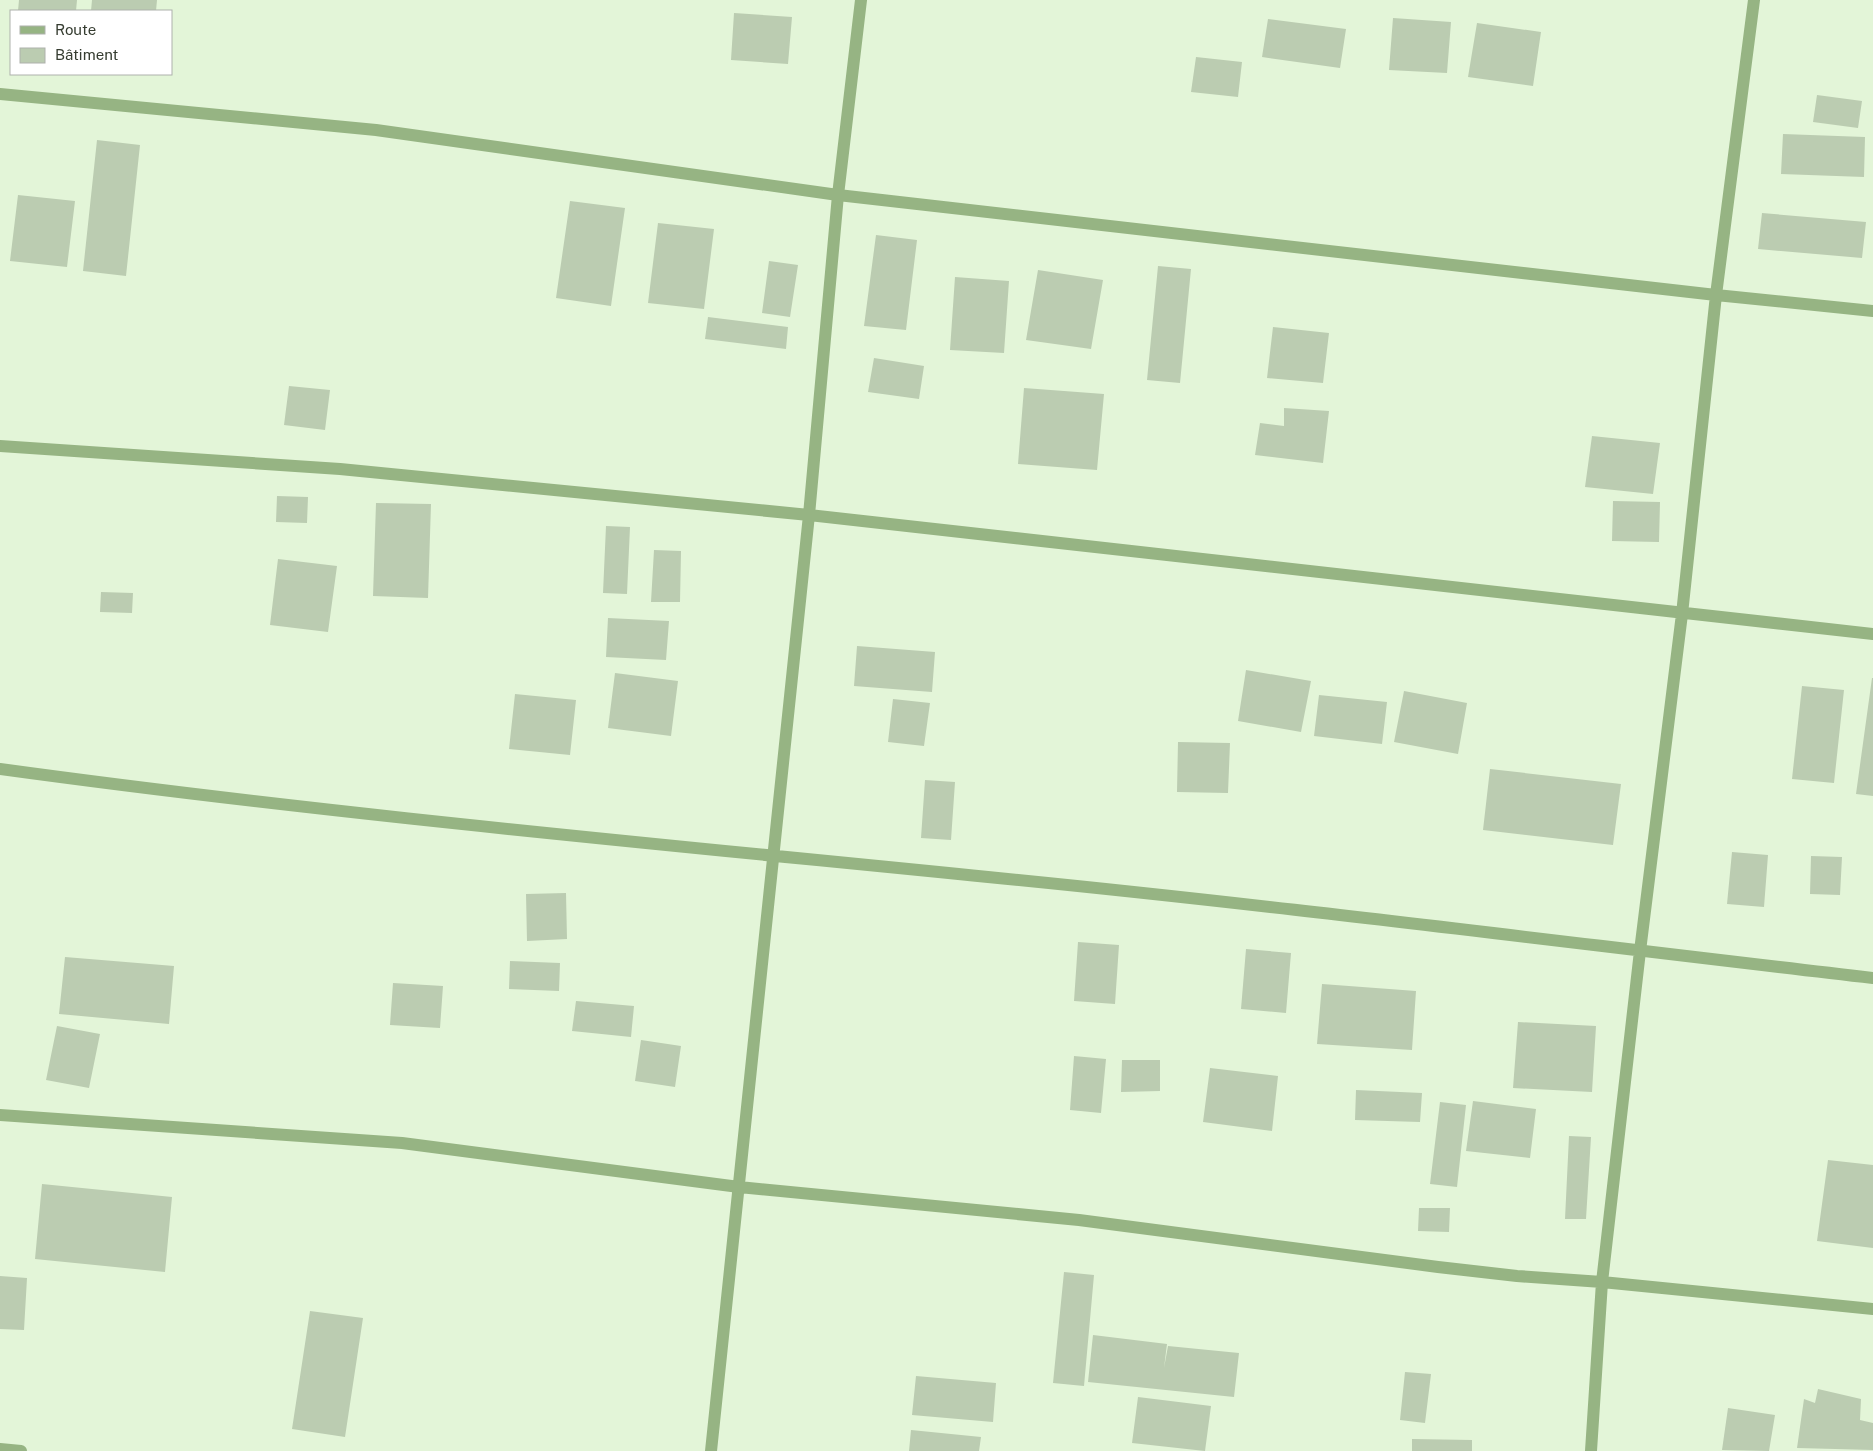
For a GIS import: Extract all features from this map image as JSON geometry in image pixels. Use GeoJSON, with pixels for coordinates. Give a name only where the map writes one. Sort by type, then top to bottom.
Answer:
{"type":"FeatureCollection","features":[{"type":"Feature","properties":{"kind":"street"},"geometry":{"type":"LineString","coordinates":[[711,1451],[809,515],[838,195],[861,0]]}},
{"type":"Feature","properties":{"kind":"street"},"geometry":{"type":"LineString","coordinates":[[1591,1451],[1602,1282],[1640,951],[1682,614],[1716,295],[1754,0]]}},
{"type":"Feature","properties":{"kind":"street"},"geometry":{"type":"LineString","coordinates":[[0,94],[376,130],[838,195],[1716,295],[1873,310]]}},
{"type":"Feature","properties":{"kind":"street"},"geometry":{"type":"LineString","coordinates":[[0,446],[340,469],[809,515],[1873,634]]}},
{"type":"Feature","properties":{"kind":"street"},"geometry":{"type":"LineString","coordinates":[[0,769],[168,792],[773,856],[992,877],[1873,978]]}},
{"type":"Feature","properties":{"kind":"street"},"geometry":{"type":"LineString","coordinates":[[0,1115],[402,1143],[739,1187],[1079,1220],[1517,1276],[1602,1282],[1873,1309]]}},
{"type":"Feature","properties":{"kind":"street"},"geometry":{"type":"LineString","coordinates":[[0,1448],[21,1451]]}},
{"type":"Feature","properties":{"kind":"building"},"geometry":{"type":"Polygon","coordinates":[[[19,0],[77,0],[76,10],[18,10],[19,0]]]}},
{"type":"Feature","properties":{"kind":"building"},"geometry":{"type":"Polygon","coordinates":[[[92,0],[157,0],[156,10],[91,10],[92,0]]]}},
{"type":"Feature","properties":{"kind":"building"},"geometry":{"type":"Polygon","coordinates":[[[734,13],[792,17],[788,64],[731,60],[734,13]]]}},
{"type":"Feature","properties":{"kind":"building"},"geometry":{"type":"Polygon","coordinates":[[[1393,18],[1451,22],[1447,73],[1389,70],[1393,18]]]}},
{"type":"Feature","properties":{"kind":"building"},"geometry":{"type":"Polygon","coordinates":[[[1268,19],[1346,29],[1340,68],[1262,57],[1268,19]]]}},
{"type":"Feature","properties":{"kind":"building"},"geometry":{"type":"Polygon","coordinates":[[[1477,23],[1541,32],[1533,86],[1468,77],[1477,23]]]}},
{"type":"Feature","properties":{"kind":"building"},"geometry":{"type":"Polygon","coordinates":[[[1196,57],[1242,62],[1238,97],[1191,92],[1196,57]]]}},
{"type":"Feature","properties":{"kind":"building"},"geometry":{"type":"Polygon","coordinates":[[[1817,95],[1862,101],[1858,128],[1813,122],[1817,95]]]}},
{"type":"Feature","properties":{"kind":"building"},"geometry":{"type":"Polygon","coordinates":[[[1783,134],[1865,137],[1864,177],[1781,174],[1783,134]]]}},
{"type":"Feature","properties":{"kind":"building"},"geometry":{"type":"Polygon","coordinates":[[[97,140],[140,145],[126,276],[83,271],[97,140]]]}},
{"type":"Feature","properties":{"kind":"building"},"geometry":{"type":"Polygon","coordinates":[[[18,195],[75,201],[67,267],[10,261],[18,195]]]}},
{"type":"Feature","properties":{"kind":"building"},"geometry":{"type":"Polygon","coordinates":[[[570,201],[625,208],[611,306],[556,298],[570,201]]]}},
{"type":"Feature","properties":{"kind":"building"},"geometry":{"type":"Polygon","coordinates":[[[1762,213],[1866,222],[1862,258],[1758,249],[1762,213]]]}},
{"type":"Feature","properties":{"kind":"building"},"geometry":{"type":"Polygon","coordinates":[[[658,223],[714,229],[704,309],[648,303],[658,223]]]}},
{"type":"Feature","properties":{"kind":"building"},"geometry":{"type":"Polygon","coordinates":[[[876,235],[917,240],[906,330],[864,326],[876,235]]]}},
{"type":"Feature","properties":{"kind":"building"},"geometry":{"type":"Polygon","coordinates":[[[769,261],[798,265],[790,317],[762,313],[769,261]]]}},
{"type":"Feature","properties":{"kind":"building"},"geometry":{"type":"Polygon","coordinates":[[[1158,266],[1191,269],[1180,383],[1147,380],[1158,266]]]}},
{"type":"Feature","properties":{"kind":"building"},"geometry":{"type":"Polygon","coordinates":[[[1038,270],[1103,280],[1091,349],[1026,340],[1038,270]]]}},
{"type":"Feature","properties":{"kind":"building"},"geometry":{"type":"Polygon","coordinates":[[[955,277],[1009,281],[1004,353],[950,350],[955,277]]]}},
{"type":"Feature","properties":{"kind":"building"},"geometry":{"type":"Polygon","coordinates":[[[708,317],[788,327],[786,349],[705,339],[708,317]]]}},
{"type":"Feature","properties":{"kind":"building"},"geometry":{"type":"Polygon","coordinates":[[[1273,327],[1329,333],[1323,383],[1267,378],[1273,327]]]}},
{"type":"Feature","properties":{"kind":"building"},"geometry":{"type":"Polygon","coordinates":[[[874,358],[924,366],[919,399],[868,392],[874,358]]]}},
{"type":"Feature","properties":{"kind":"building"},"geometry":{"type":"Polygon","coordinates":[[[289,386],[330,390],[325,430],[284,425],[289,386]]]}},
{"type":"Feature","properties":{"kind":"building"},"geometry":{"type":"Polygon","coordinates":[[[1024,388],[1104,394],[1097,470],[1018,464],[1024,388]]]}},
{"type":"Feature","properties":{"kind":"building"},"geometry":{"type":"Polygon","coordinates":[[[1284,408],[1329,411],[1323,463],[1255,455],[1260,423],[1284,426],[1284,408]]]}},
{"type":"Feature","properties":{"kind":"building"},"geometry":{"type":"Polygon","coordinates":[[[1592,436],[1660,443],[1653,494],[1585,487],[1592,436]]]}},
{"type":"Feature","properties":{"kind":"building"},"geometry":{"type":"Polygon","coordinates":[[[277,496],[308,497],[307,523],[276,522],[277,496]]]}},
{"type":"Feature","properties":{"kind":"building"},"geometry":{"type":"Polygon","coordinates":[[[1613,501],[1660,502],[1659,542],[1612,541],[1613,501]]]}},
{"type":"Feature","properties":{"kind":"building"},"geometry":{"type":"Polygon","coordinates":[[[376,503],[431,504],[428,598],[373,596],[376,503]]]}},
{"type":"Feature","properties":{"kind":"building"},"geometry":{"type":"Polygon","coordinates":[[[606,526],[630,527],[627,594],[603,593],[606,526]]]}},
{"type":"Feature","properties":{"kind":"building"},"geometry":{"type":"Polygon","coordinates":[[[654,550],[681,551],[680,602],[651,602],[654,550]]]}},
{"type":"Feature","properties":{"kind":"building"},"geometry":{"type":"Polygon","coordinates":[[[278,559],[337,566],[328,632],[270,625],[278,559]]]}},
{"type":"Feature","properties":{"kind":"building"},"geometry":{"type":"Polygon","coordinates":[[[101,592],[133,593],[132,613],[100,612],[101,592]]]}},
{"type":"Feature","properties":{"kind":"building"},"geometry":{"type":"Polygon","coordinates":[[[608,618],[669,621],[666,660],[606,657],[608,618]]]}},
{"type":"Feature","properties":{"kind":"building"},"geometry":{"type":"Polygon","coordinates":[[[857,646],[935,652],[932,692],[854,686],[857,646]]]}},
{"type":"Feature","properties":{"kind":"building"},"geometry":{"type":"Polygon","coordinates":[[[1246,670],[1311,681],[1301,732],[1238,721],[1246,670]]]}},
{"type":"Feature","properties":{"kind":"building"},"geometry":{"type":"Polygon","coordinates":[[[615,673],[678,681],[671,736],[608,728],[615,673]]]}},
{"type":"Feature","properties":{"kind":"building"},"geometry":{"type":"Polygon","coordinates":[[[1873,678],[1873,796],[1856,794],[1873,678]]]}},
{"type":"Feature","properties":{"kind":"building"},"geometry":{"type":"Polygon","coordinates":[[[1802,686],[1844,690],[1834,783],[1792,779],[1802,686]]]}},
{"type":"Feature","properties":{"kind":"building"},"geometry":{"type":"Polygon","coordinates":[[[1404,691],[1467,703],[1458,754],[1394,742],[1404,691]]]}},
{"type":"Feature","properties":{"kind":"building"},"geometry":{"type":"Polygon","coordinates":[[[515,694],[576,700],[570,755],[509,749],[515,694]]]}},
{"type":"Feature","properties":{"kind":"building"},"geometry":{"type":"Polygon","coordinates":[[[1319,695],[1387,702],[1382,744],[1314,736],[1319,695]]]}},
{"type":"Feature","properties":{"kind":"building"},"geometry":{"type":"Polygon","coordinates":[[[893,699],[930,703],[924,746],[888,742],[893,699]]]}},
{"type":"Feature","properties":{"kind":"building"},"geometry":{"type":"Polygon","coordinates":[[[1178,742],[1230,743],[1228,793],[1177,792],[1178,742]]]}},
{"type":"Feature","properties":{"kind":"building"},"geometry":{"type":"Polygon","coordinates":[[[1490,769],[1621,784],[1613,845],[1483,830],[1490,769]]]}},
{"type":"Feature","properties":{"kind":"building"},"geometry":{"type":"Polygon","coordinates":[[[925,780],[955,782],[951,840],[921,838],[925,780]]]}},
{"type":"Feature","properties":{"kind":"building"},"geometry":{"type":"Polygon","coordinates":[[[1732,852],[1768,855],[1764,907],[1727,904],[1732,852]]]}},
{"type":"Feature","properties":{"kind":"building"},"geometry":{"type":"Polygon","coordinates":[[[1811,856],[1842,857],[1840,895],[1810,894],[1811,856]]]}},
{"type":"Feature","properties":{"kind":"building"},"geometry":{"type":"Polygon","coordinates":[[[566,893],[567,939],[527,941],[526,894],[566,893]]]}},
{"type":"Feature","properties":{"kind":"building"},"geometry":{"type":"Polygon","coordinates":[[[1078,942],[1119,945],[1115,1004],[1074,1001],[1078,942]]]}},
{"type":"Feature","properties":{"kind":"building"},"geometry":{"type":"Polygon","coordinates":[[[1246,949],[1291,953],[1286,1013],[1241,1009],[1246,949]]]}},
{"type":"Feature","properties":{"kind":"building"},"geometry":{"type":"Polygon","coordinates":[[[65,957],[174,966],[169,1024],[59,1014],[65,957]]]}},
{"type":"Feature","properties":{"kind":"building"},"geometry":{"type":"Polygon","coordinates":[[[510,961],[560,963],[559,991],[509,989],[510,961]]]}},
{"type":"Feature","properties":{"kind":"building"},"geometry":{"type":"Polygon","coordinates":[[[393,983],[443,986],[440,1028],[390,1025],[393,983]]]}},
{"type":"Feature","properties":{"kind":"building"},"geometry":{"type":"Polygon","coordinates":[[[1322,984],[1416,991],[1412,1050],[1317,1044],[1322,984]]]}},
{"type":"Feature","properties":{"kind":"building"},"geometry":{"type":"Polygon","coordinates":[[[576,1001],[634,1006],[631,1037],[572,1031],[576,1001]]]}},
{"type":"Feature","properties":{"kind":"building"},"geometry":{"type":"Polygon","coordinates":[[[1518,1022],[1596,1026],[1592,1092],[1513,1088],[1518,1022]]]}},
{"type":"Feature","properties":{"kind":"building"},"geometry":{"type":"Polygon","coordinates":[[[57,1026],[100,1034],[89,1088],[46,1080],[57,1026]]]}},
{"type":"Feature","properties":{"kind":"building"},"geometry":{"type":"Polygon","coordinates":[[[641,1040],[681,1046],[675,1087],[635,1081],[641,1040]]]}},
{"type":"Feature","properties":{"kind":"building"},"geometry":{"type":"Polygon","coordinates":[[[1074,1056],[1106,1059],[1101,1113],[1070,1110],[1074,1056]]]}},
{"type":"Feature","properties":{"kind":"building"},"geometry":{"type":"Polygon","coordinates":[[[1122,1060],[1160,1060],[1160,1091],[1121,1092],[1122,1060]]]}},
{"type":"Feature","properties":{"kind":"building"},"geometry":{"type":"Polygon","coordinates":[[[1210,1068],[1278,1076],[1272,1131],[1203,1122],[1210,1068]]]}},
{"type":"Feature","properties":{"kind":"building"},"geometry":{"type":"Polygon","coordinates":[[[1356,1090],[1422,1093],[1420,1122],[1355,1120],[1356,1090]]]}},
{"type":"Feature","properties":{"kind":"building"},"geometry":{"type":"Polygon","coordinates":[[[1473,1101],[1536,1109],[1530,1158],[1466,1151],[1473,1101]]]}},
{"type":"Feature","properties":{"kind":"building"},"geometry":{"type":"Polygon","coordinates":[[[1440,1102],[1466,1105],[1457,1187],[1430,1184],[1440,1102]]]}},
{"type":"Feature","properties":{"kind":"building"},"geometry":{"type":"Polygon","coordinates":[[[1569,1136],[1591,1137],[1586,1219],[1565,1219],[1569,1136]]]}},
{"type":"Feature","properties":{"kind":"building"},"geometry":{"type":"Polygon","coordinates":[[[1828,1160],[1873,1165],[1873,1248],[1817,1241],[1828,1160]]]}},
{"type":"Feature","properties":{"kind":"building"},"geometry":{"type":"Polygon","coordinates":[[[42,1184],[172,1197],[165,1272],[35,1259],[42,1184]]]}},
{"type":"Feature","properties":{"kind":"building"},"geometry":{"type":"Polygon","coordinates":[[[1419,1208],[1450,1208],[1449,1232],[1418,1231],[1419,1208]]]}},
{"type":"Feature","properties":{"kind":"building"},"geometry":{"type":"Polygon","coordinates":[[[1064,1272],[1094,1275],[1084,1386],[1053,1383],[1064,1272]]]}},
{"type":"Feature","properties":{"kind":"building"},"geometry":{"type":"Polygon","coordinates":[[[0,1276],[27,1278],[24,1330],[0,1329],[0,1276]]]}},
{"type":"Feature","properties":{"kind":"building"},"geometry":{"type":"Polygon","coordinates":[[[310,1311],[363,1318],[345,1437],[292,1429],[310,1311]]]}},
{"type":"Feature","properties":{"kind":"building"},"geometry":{"type":"Polygon","coordinates":[[[1093,1335],[1167,1344],[1164,1368],[1168,1346],[1239,1353],[1234,1397],[1088,1382],[1093,1335]]]}},
{"type":"Feature","properties":{"kind":"building"},"geometry":{"type":"Polygon","coordinates":[[[1405,1372],[1431,1374],[1425,1423],[1400,1420],[1405,1372]]]}},
{"type":"Feature","properties":{"kind":"building"},"geometry":{"type":"Polygon","coordinates":[[[916,1376],[996,1383],[993,1422],[912,1415],[916,1376]]]}},
{"type":"Feature","properties":{"kind":"building"},"geometry":{"type":"Polygon","coordinates":[[[1818,1389],[1861,1399],[1860,1420],[1873,1423],[1873,1450],[1797,1448],[1804,1399],[1815,1403],[1818,1389]]]}},
{"type":"Feature","properties":{"kind":"building"},"geometry":{"type":"Polygon","coordinates":[[[1138,1397],[1211,1406],[1205,1451],[1132,1443],[1138,1397]]]}},
{"type":"Feature","properties":{"kind":"building"},"geometry":{"type":"Polygon","coordinates":[[[1728,1408],[1775,1415],[1769,1451],[1722,1450],[1728,1408]]]}},
{"type":"Feature","properties":{"kind":"building"},"geometry":{"type":"Polygon","coordinates":[[[911,1430],[981,1437],[979,1451],[909,1451],[911,1430]]]}},
{"type":"Feature","properties":{"kind":"building"},"geometry":{"type":"Polygon","coordinates":[[[1412,1439],[1472,1440],[1472,1451],[1412,1451],[1412,1439]]]}}]}
